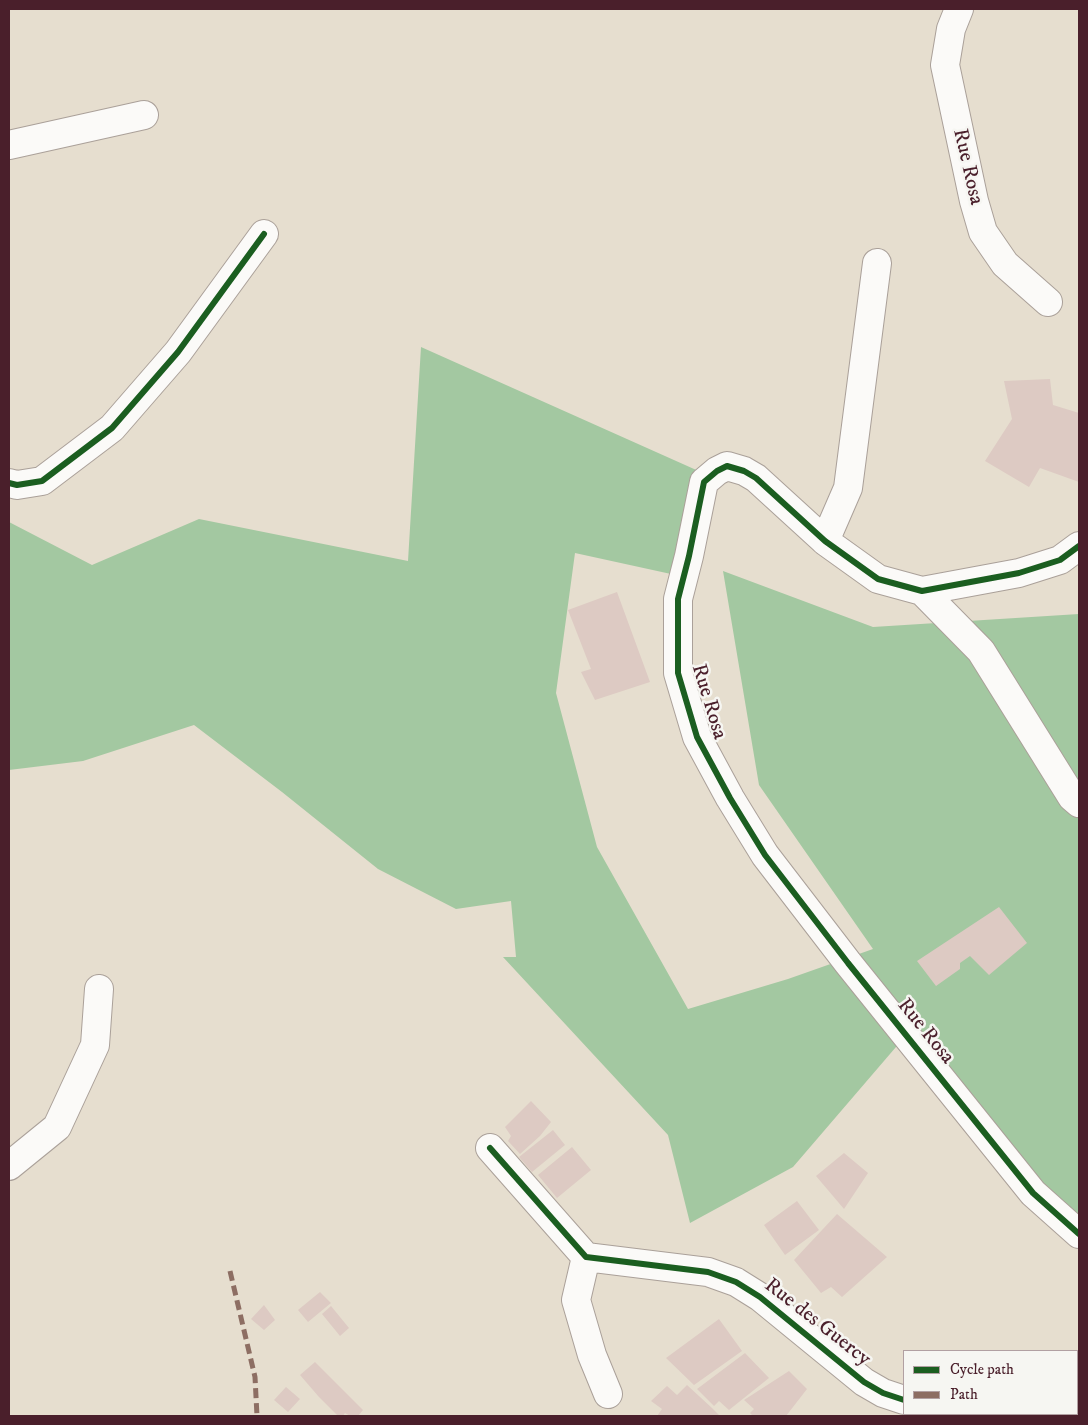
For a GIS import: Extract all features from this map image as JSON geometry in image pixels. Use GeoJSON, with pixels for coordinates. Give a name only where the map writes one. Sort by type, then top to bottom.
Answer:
{"type":"FeatureCollection","features":[{"type":"Feature","properties":{"kind":"street","name":"Rue Rosa"},"geometry":{"type":"LineString","coordinates":[[959,9],[951,29],[945,65],[974,201],[983,232],[1004,264],[1048,302]]}},
{"type":"Feature","properties":{"kind":"street"},"geometry":{"type":"LineString","coordinates":[[9,144],[144,115]]}},
{"type":"Feature","properties":{"kind":"street"},"geometry":{"type":"LineString","coordinates":[[9,483],[17,485],[42,480],[112,428],[178,352],[264,234]]}},
{"type":"Feature","properties":{"kind":"street"},"geometry":{"type":"LineString","coordinates":[[825,541],[848,488],[877,263]]}},
{"type":"Feature","properties":{"kind":"street","name":"Rue Rosa"},"geometry":{"type":"LineString","coordinates":[[1079,546],[1060,560],[1019,573],[922,591],[878,579],[825,541],[756,478],[744,471],[727,466],[716,471],[704,482],[678,599],[678,673],[697,737],[730,798],[765,854],[848,963],[1033,1193],[1079,1234]]}},
{"type":"Feature","properties":{"kind":"street"},"geometry":{"type":"LineString","coordinates":[[922,591],[981,651],[1072,797],[1079,803]]}},
{"type":"Feature","properties":{"kind":"street"},"geometry":{"type":"LineString","coordinates":[[9,1166],[57,1128],[95,1045],[99,989]]}},
{"type":"Feature","properties":{"kind":"street"},"geometry":{"type":"LineString","coordinates":[[490,1148],[586,1257],[576,1300],[592,1355],[608,1394]]}},
{"type":"Feature","properties":{"kind":"street","name":"Rue des Guercy"},"geometry":{"type":"LineString","coordinates":[[586,1257],[708,1272],[736,1282],[760,1297],[864,1382],[883,1393],[903,1400]]}},
{"type":"Feature","properties":{"kind":"green space"},"geometry":{"type":"Polygon","coordinates":[[[421,347],[703,473],[671,574],[575,553],[556,693],[597,847],[688,1009],[788,979],[873,949],[759,785],[723,571],[873,627],[1079,614],[1079,1245],[902,1040],[793,1167],[690,1223],[668,1135],[503,957],[516,957],[511,901],[456,909],[378,869],[194,725],[83,761],[9,770],[9,522],[92,565],[199,519],[408,561],[421,347]]]}},
{"type":"Feature","properties":{"kind":"building"},"geometry":{"type":"Polygon","coordinates":[[[1050,379],[1053,405],[1079,413],[1079,482],[1040,468],[1029,487],[985,461],[1012,419],[1004,381],[1050,379]]]}},
{"type":"Feature","properties":{"kind":"building"},"geometry":{"type":"Polygon","coordinates":[[[617,592],[650,682],[595,700],[581,672],[591,669],[568,610],[617,592]]]}},
{"type":"Feature","properties":{"kind":"building"},"geometry":{"type":"Polygon","coordinates":[[[999,907],[1027,943],[989,975],[970,956],[960,963],[960,969],[936,986],[917,961],[999,907]]]}},
{"type":"Feature","properties":{"kind":"building"},"geometry":{"type":"Polygon","coordinates":[[[531,1101],[551,1122],[540,1136],[520,1154],[508,1141],[511,1136],[505,1127],[531,1101]]]}},
{"type":"Feature","properties":{"kind":"building"},"geometry":{"type":"Polygon","coordinates":[[[553,1130],[565,1145],[532,1172],[519,1157],[553,1130]]]}},
{"type":"Feature","properties":{"kind":"building"},"geometry":{"type":"Polygon","coordinates":[[[572,1147],[591,1170],[557,1198],[538,1175],[572,1147]]]}},
{"type":"Feature","properties":{"kind":"building"},"geometry":{"type":"Polygon","coordinates":[[[844,1153],[868,1173],[844,1209],[816,1176],[844,1153]]]}},
{"type":"Feature","properties":{"kind":"building"},"geometry":{"type":"Polygon","coordinates":[[[797,1201],[819,1230],[785,1255],[764,1225],[797,1201]]]}},
{"type":"Feature","properties":{"kind":"building"},"geometry":{"type":"Polygon","coordinates":[[[837,1214],[887,1257],[842,1297],[831,1287],[821,1293],[794,1260],[837,1214]]]}},
{"type":"Feature","properties":{"kind":"building"},"geometry":{"type":"Polygon","coordinates":[[[320,1292],[331,1303],[308,1322],[298,1310],[320,1292]]]}},
{"type":"Feature","properties":{"kind":"building"},"geometry":{"type":"Polygon","coordinates":[[[264,1305],[275,1320],[264,1330],[251,1319],[264,1305]]]}},
{"type":"Feature","properties":{"kind":"building"},"geometry":{"type":"Polygon","coordinates":[[[331,1306],[349,1328],[340,1336],[322,1314],[331,1306]]]}},
{"type":"Feature","properties":{"kind":"building"},"geometry":{"type":"Polygon","coordinates":[[[719,1319],[742,1351],[694,1385],[666,1358],[719,1319]]]}},
{"type":"Feature","properties":{"kind":"building"},"geometry":{"type":"Polygon","coordinates":[[[745,1353],[769,1378],[729,1410],[719,1401],[714,1406],[697,1389],[745,1353]]]}},
{"type":"Feature","properties":{"kind":"building"},"geometry":{"type":"Polygon","coordinates":[[[315,1362],[363,1410],[358,1416],[350,1416],[345,1413],[343,1416],[338,1416],[300,1375],[315,1362]]]}},
{"type":"Feature","properties":{"kind":"building"},"geometry":{"type":"Polygon","coordinates":[[[789,1371],[807,1389],[786,1416],[753,1416],[750,1413],[754,1409],[744,1400],[789,1371]]]}},
{"type":"Feature","properties":{"kind":"building"},"geometry":{"type":"Polygon","coordinates":[[[687,1385],[720,1416],[657,1416],[662,1409],[651,1401],[667,1386],[677,1395],[687,1385]]]}},
{"type":"Feature","properties":{"kind":"building"},"geometry":{"type":"Polygon","coordinates":[[[286,1387],[300,1399],[288,1412],[274,1400],[286,1387]]]}},
{"type":"Feature","properties":{"kind":"marked path"},"geometry":{"type":"LineString","coordinates":[[230,1271],[255,1377],[257,1416]]}},
{"type":"Feature","properties":{"kind":"cycle path"},"geometry":{"type":"LineString","coordinates":[[9,483],[17,485],[42,481],[112,428],[178,352],[264,234]]}},
{"type":"Feature","properties":{"kind":"cycle path"},"geometry":{"type":"LineString","coordinates":[[1079,546],[1060,560],[1019,573],[922,591],[878,579],[825,541],[756,478],[744,471],[727,466],[717,471],[704,482],[678,599],[678,673],[697,737],[730,798],[765,855],[848,963],[1033,1193],[1079,1234]]}},
{"type":"Feature","properties":{"kind":"cycle path"},"geometry":{"type":"LineString","coordinates":[[490,1148],[586,1257],[708,1272],[736,1282],[760,1297],[864,1382],[883,1393],[903,1400]]}}]}
